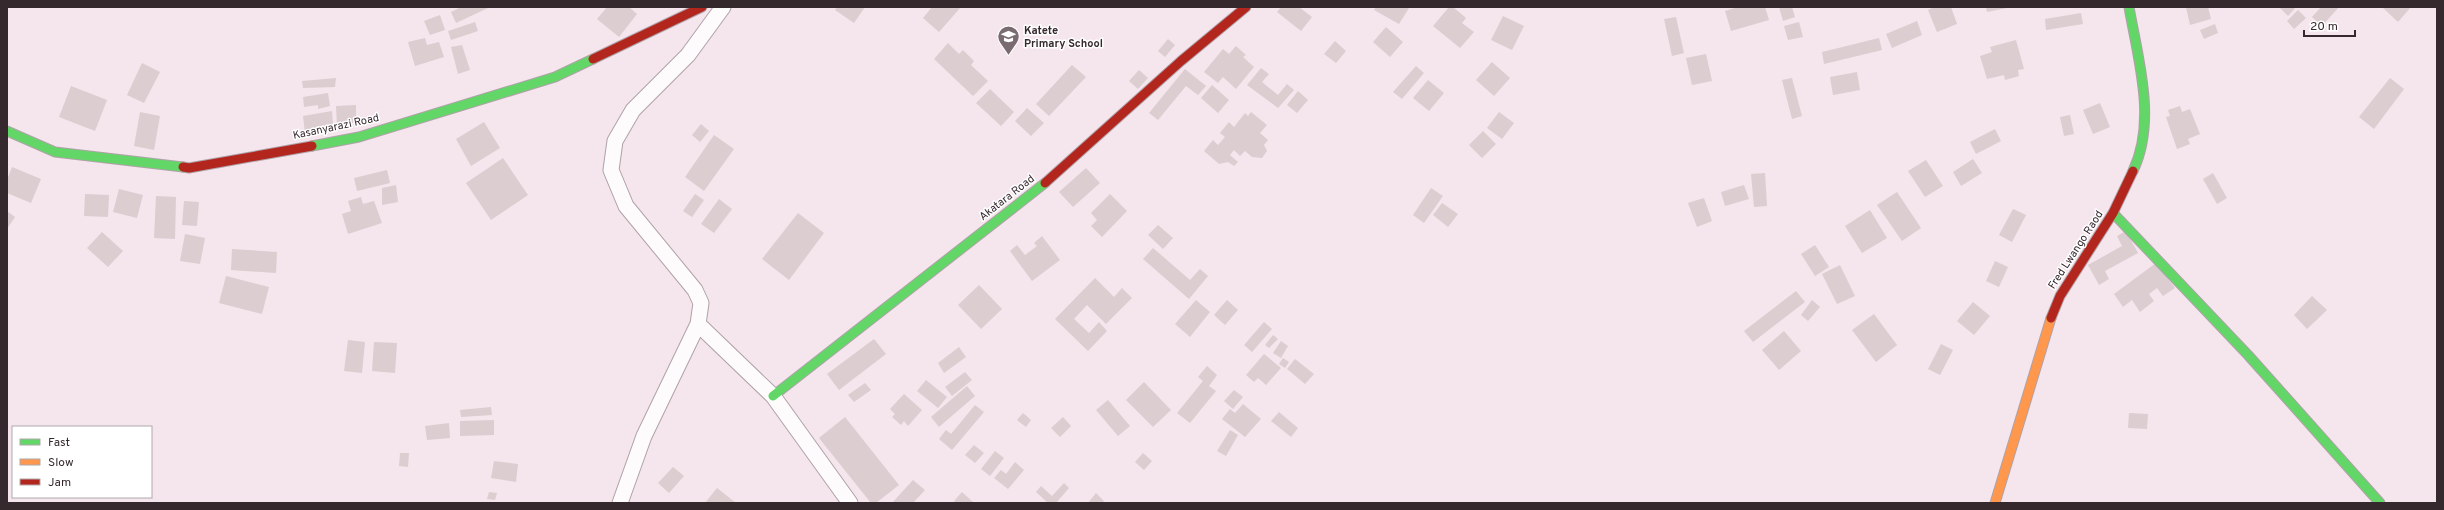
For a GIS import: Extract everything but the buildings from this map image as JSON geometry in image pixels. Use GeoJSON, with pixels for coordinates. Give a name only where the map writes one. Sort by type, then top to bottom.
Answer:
{"type":"FeatureCollection","features":[{"type":"Feature","properties":{"kind":"street","name":"Kasanyarazi Road"},"geometry":{"type":"LineString","coordinates":[[7,131],[55,152],[189,168],[212,164],[359,137],[554,77],[702,7]]}},
{"type":"Feature","properties":{"kind":"street"},"geometry":{"type":"LineString","coordinates":[[620,503],[644,436],[698,324],[701,303],[695,290],[626,206],[611,170],[615,141],[633,110],[688,55],[723,7]]}},
{"type":"Feature","properties":{"kind":"street","name":"Akatara Road"},"geometry":{"type":"LineString","coordinates":[[773,396],[889,304],[1031,196],[1181,62],[1246,7]]}},
{"type":"Feature","properties":{"kind":"street","name":"Fred Lwango Raod"},"geometry":{"type":"LineString","coordinates":[[1995,503],[2046,330],[2060,296],[2113,213],[2140,156],[2145,113],[2140,68],[2129,7]]}},
{"type":"Feature","properties":{"kind":"street"},"geometry":{"type":"LineString","coordinates":[[2113,213],[2248,355],[2380,503]]}},
{"type":"Feature","properties":{"kind":"street"},"geometry":{"type":"LineString","coordinates":[[698,324],[773,396],[850,503]]}},
{"type":"Feature","properties":{"kind":"traffic: fast"},"geometry":{"type":"LineString","coordinates":[[2129,7],[2141,69],[2145,111],[2144,132],[2140,152],[2133,171]]}},
{"type":"Feature","properties":{"kind":"traffic: fast"},"geometry":{"type":"LineString","coordinates":[[312,146],[359,137],[555,77],[593,59]]}},
{"type":"Feature","properties":{"kind":"traffic: fast"},"geometry":{"type":"LineString","coordinates":[[7,131],[55,152],[183,167]]}},
{"type":"Feature","properties":{"kind":"traffic: fast"},"geometry":{"type":"LineString","coordinates":[[773,396],[1045,183]]}},
{"type":"Feature","properties":{"kind":"traffic: fast"},"geometry":{"type":"LineString","coordinates":[[2113,213],[2248,355],[2380,503]]}},
{"type":"Feature","properties":{"kind":"traffic: slow"},"geometry":{"type":"LineString","coordinates":[[1995,503],[2051,318]]}},
{"type":"Feature","properties":{"kind":"traffic: jam"},"geometry":{"type":"LineString","coordinates":[[593,59],[702,7]]}},
{"type":"Feature","properties":{"kind":"traffic: jam"},"geometry":{"type":"LineString","coordinates":[[1045,183],[1181,61],[1246,7]]}},
{"type":"Feature","properties":{"kind":"traffic: jam"},"geometry":{"type":"LineString","coordinates":[[183,167],[189,168],[312,146]]}},
{"type":"Feature","properties":{"kind":"traffic: jam"},"geometry":{"type":"LineString","coordinates":[[2051,318],[2060,296],[2113,213],[2133,171]]}},
{"type":"Feature","properties":{"kind":"place","name":"Katete Primary School"},"geometry":{"type":"Point","coordinates":[1009,56]}}]}
